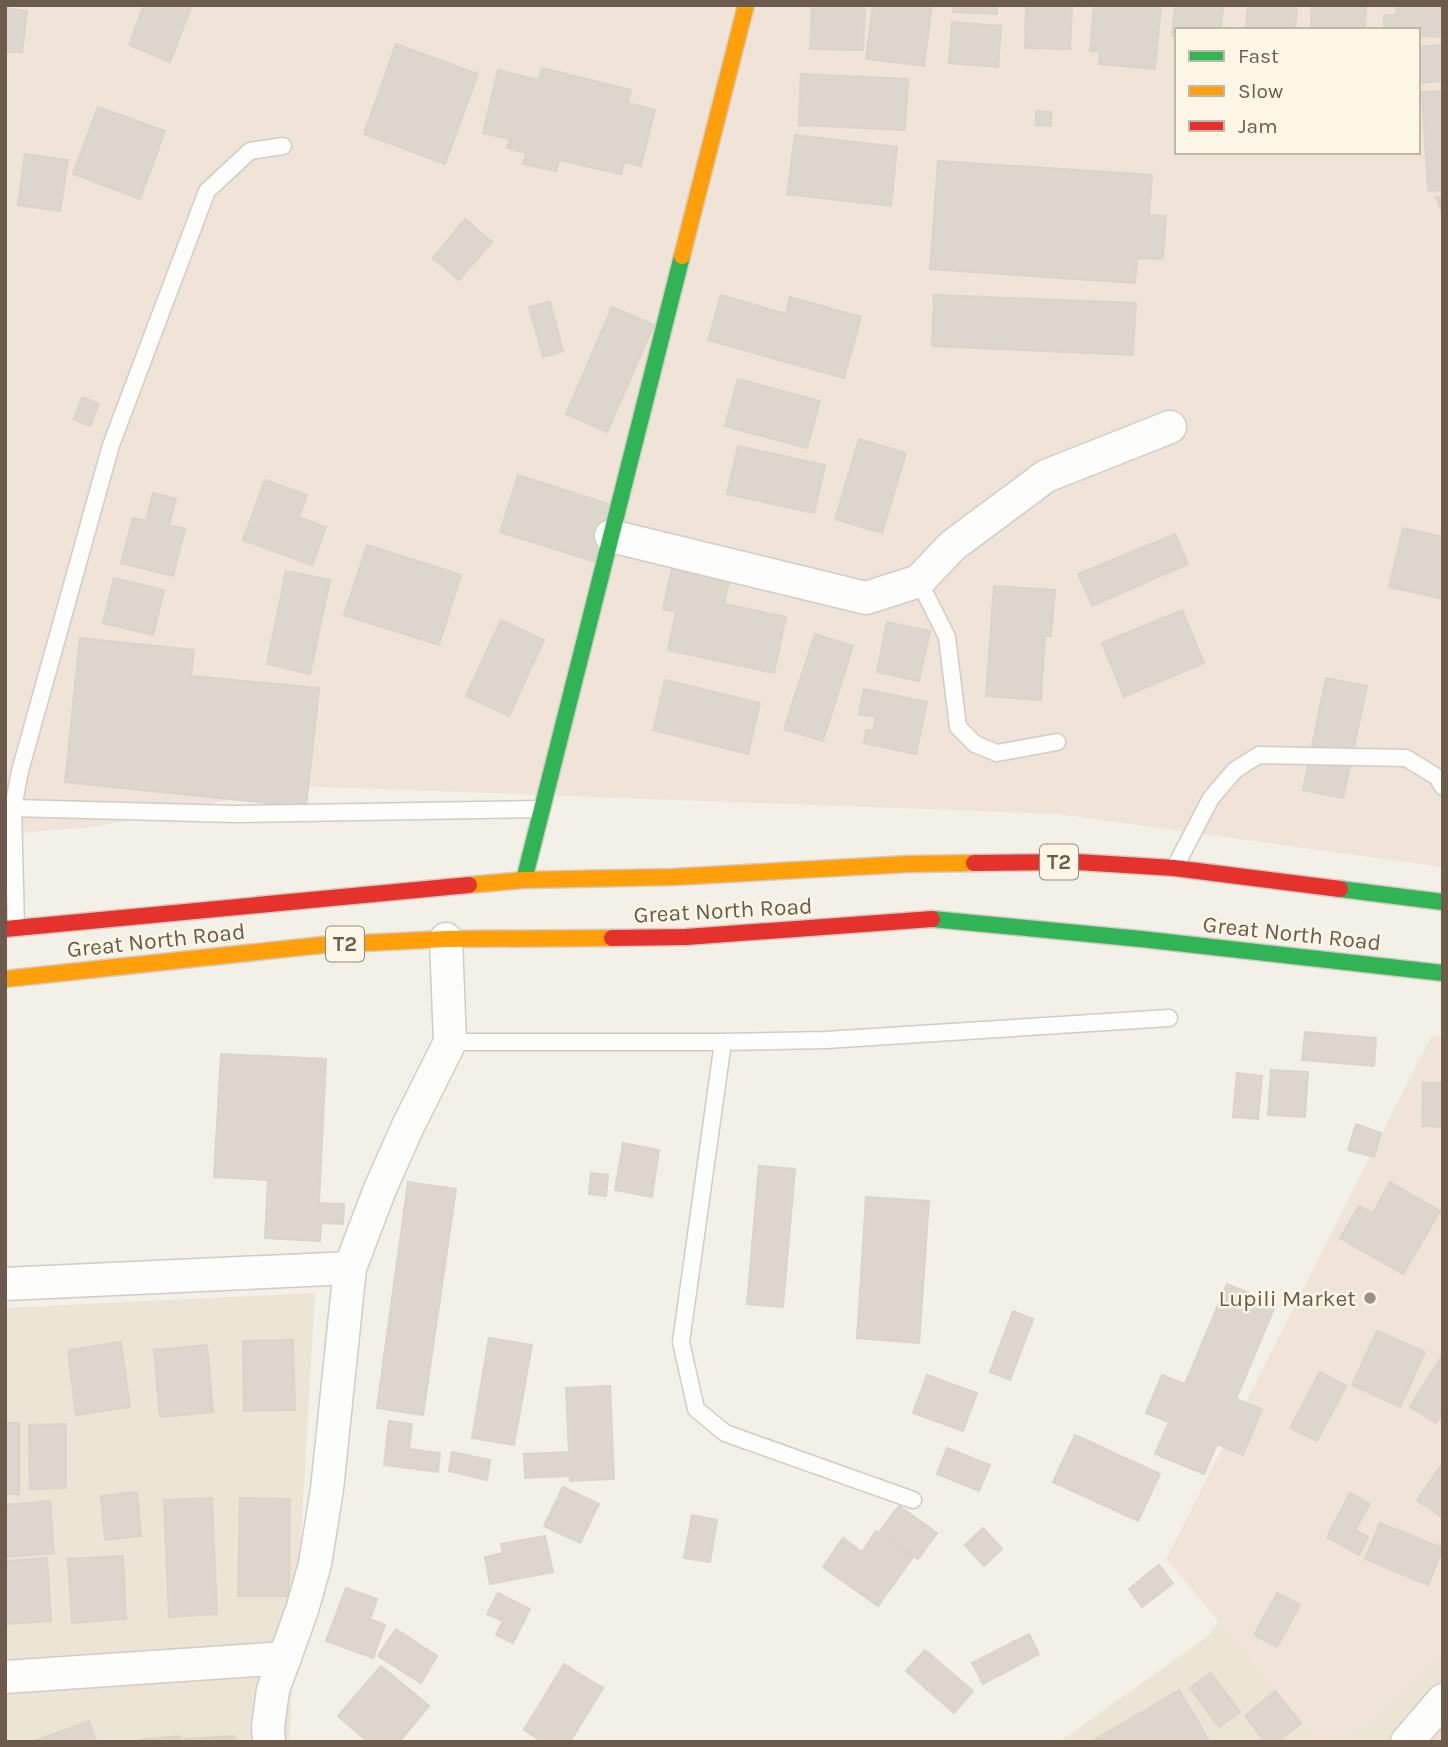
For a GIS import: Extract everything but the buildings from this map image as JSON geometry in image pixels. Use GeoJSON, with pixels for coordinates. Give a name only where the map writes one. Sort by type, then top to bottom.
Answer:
{"type":"FeatureCollection","features":[{"type":"Feature","properties":{"kind":"main road"},"geometry":{"type":"LineString","coordinates":[[524,880],[746,5]]}},
{"type":"Feature","properties":{"kind":"main road","name":"Great North Road"},"geometry":{"type":"LineString","coordinates":[[11,929],[524,880],[673,877],[908,864],[1077,862],[1174,868],[1443,902]]}},
{"type":"Feature","properties":{"kind":"main road","name":"Great North Road"},"geometry":{"type":"LineString","coordinates":[[5,979],[322,945],[446,939],[686,937],[926,919],[1141,939],[1443,973]]}},
{"type":"Feature","properties":{"kind":"street"},"geometry":{"type":"LineString","coordinates":[[611,536],[866,598],[919,581],[952,546],[1046,476],[1170,427]]}},
{"type":"Feature","properties":{"kind":"street"},"geometry":{"type":"LineString","coordinates":[[268,1742],[273,1690],[302,1610],[315,1564],[327,1489],[350,1268],[380,1189],[450,1042],[446,939]]}},
{"type":"Feature","properties":{"kind":"street"},"geometry":{"type":"LineString","coordinates":[[5,1284],[350,1268]]}},
{"type":"Feature","properties":{"kind":"street"},"geometry":{"type":"LineString","coordinates":[[5,1677],[285,1658]]}},
{"type":"Feature","properties":{"kind":"street"},"geometry":{"type":"LineString","coordinates":[[1407,1742],[1443,1700]]}},
{"type":"Feature","properties":{"kind":"lane"},"geometry":{"type":"LineString","coordinates":[[11,929],[13,808],[20,771],[111,445],[207,191],[250,151],[283,146]]}},
{"type":"Feature","properties":{"kind":"lane"},"geometry":{"type":"LineString","coordinates":[[919,581],[947,637],[958,727],[975,744],[997,753],[1056,742]]}},
{"type":"Feature","properties":{"kind":"lane"},"geometry":{"type":"LineString","coordinates":[[1174,868],[1211,798],[1235,770],[1259,755],[1406,758],[1437,777],[1443,787]]}},
{"type":"Feature","properties":{"kind":"lane"},"geometry":{"type":"LineString","coordinates":[[13,808],[235,814],[541,810]]}},
{"type":"Feature","properties":{"kind":"lane"},"geometry":{"type":"LineString","coordinates":[[450,1042],[826,1040],[1170,1018]]}},
{"type":"Feature","properties":{"kind":"lane"},"geometry":{"type":"LineString","coordinates":[[723,1042],[681,1342],[695,1409],[725,1433],[913,1500]]}},
{"type":"Feature","properties":{"kind":"shaded area"},"geometry":{"type":"Polygon","coordinates":[[[5,5],[1443,5],[1443,867],[1058,814],[299,786],[93,827],[5,834],[5,5]]]}},
{"type":"Feature","properties":{"kind":"shaded area","name":"Lupili Market"},"geometry":{"type":"Polygon","coordinates":[[[1432,1035],[1443,1038],[1443,1654],[1345,1742],[1320,1742],[1166,1559],[1432,1035]]]}},
{"type":"Feature","properties":{"kind":"shaded area"},"geometry":{"type":"Polygon","coordinates":[[[315,1293],[289,1742],[5,1742],[5,1308],[315,1293]]]}},
{"type":"Feature","properties":{"kind":"shaded area"},"geometry":{"type":"Polygon","coordinates":[[[1443,1298],[1443,1742],[1059,1742],[1208,1636],[1443,1298]]]}},
{"type":"Feature","properties":{"kind":"traffic: fast"},"geometry":{"type":"LineString","coordinates":[[524,880],[682,256]]}},
{"type":"Feature","properties":{"kind":"traffic: fast"},"geometry":{"type":"LineString","coordinates":[[1340,889],[1443,902]]}},
{"type":"Feature","properties":{"kind":"traffic: fast"},"geometry":{"type":"LineString","coordinates":[[932,919],[1443,973]]}},
{"type":"Feature","properties":{"kind":"traffic: slow"},"geometry":{"type":"LineString","coordinates":[[682,256],[746,5]]}},
{"type":"Feature","properties":{"kind":"traffic: slow"},"geometry":{"type":"LineString","coordinates":[[469,885],[524,880],[673,877],[974,863]]}},
{"type":"Feature","properties":{"kind":"traffic: slow"},"geometry":{"type":"LineString","coordinates":[[5,979],[322,945],[446,939],[612,938]]}},
{"type":"Feature","properties":{"kind":"traffic: jam"},"geometry":{"type":"LineString","coordinates":[[974,863],[1077,862],[1174,868],[1340,889]]}},
{"type":"Feature","properties":{"kind":"traffic: jam"},"geometry":{"type":"LineString","coordinates":[[5,929],[469,885]]}},
{"type":"Feature","properties":{"kind":"traffic: jam"},"geometry":{"type":"LineString","coordinates":[[612,938],[686,937],[932,919]]}},
{"type":"Feature","properties":{"kind":"place","name":"Lupili Market"},"geometry":{"type":"Point","coordinates":[1370,1298]}}]}
